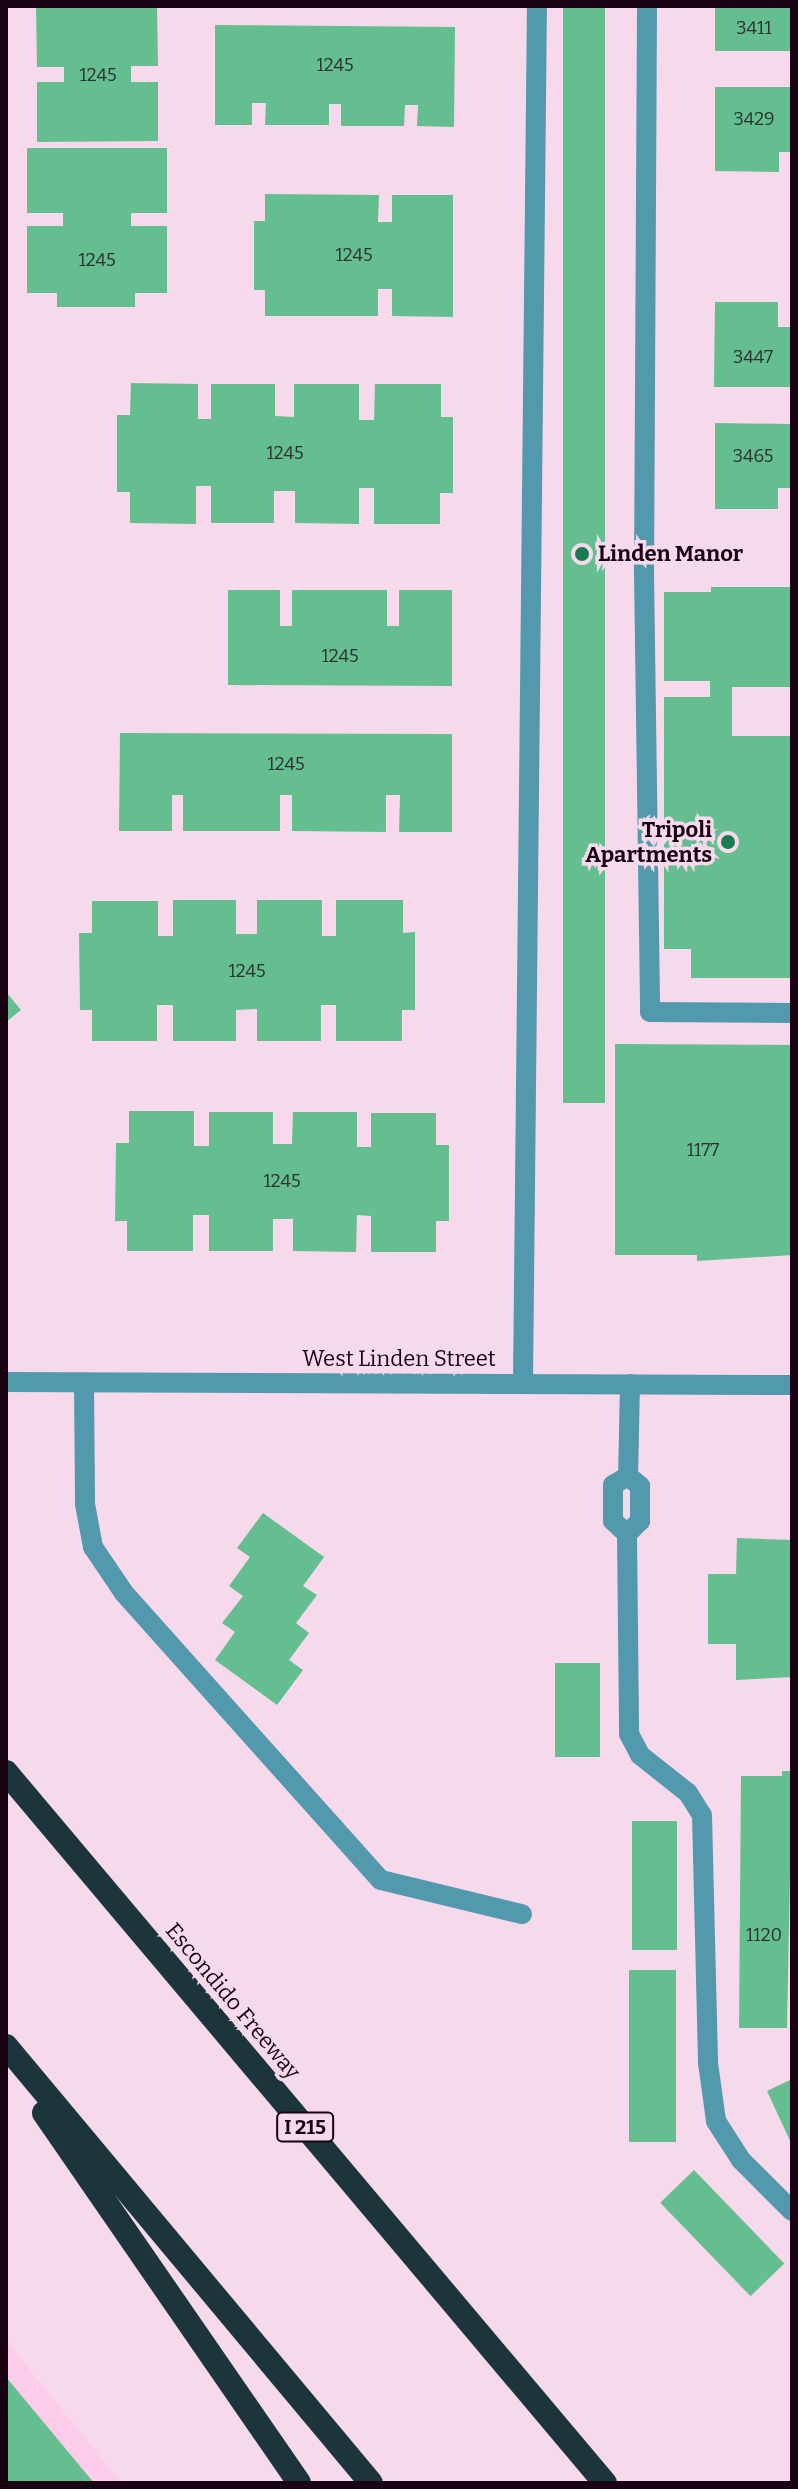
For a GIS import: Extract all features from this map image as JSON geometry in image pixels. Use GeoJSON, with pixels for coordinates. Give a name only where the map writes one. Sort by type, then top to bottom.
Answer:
{"type":"FeatureCollection","features":[{"type":"Feature","properties":{"kind":"highway","name":"Escondido Freeway"},"geometry":{"type":"LineString","coordinates":[[6,1772],[605,2483]]}},
{"type":"Feature","properties":{"kind":"highway"},"geometry":{"type":"LineString","coordinates":[[6,2046],[371,2483]]}},
{"type":"Feature","properties":{"kind":"highway"},"geometry":{"type":"LineString","coordinates":[[6,2058],[299,2483]]}},
{"type":"Feature","properties":{"kind":"street"},"geometry":{"type":"LineString","coordinates":[[523,1383],[537,6]]}},
{"type":"Feature","properties":{"kind":"street"},"geometry":{"type":"LineString","coordinates":[[647,6],[644,572],[650,1012],[792,1013]]}},
{"type":"Feature","properties":{"kind":"street","name":"West Linden Street"},"geometry":{"type":"LineString","coordinates":[[6,1382],[792,1385]]}},
{"type":"Feature","properties":{"kind":"street"},"geometry":{"type":"LineString","coordinates":[[84,1383],[85,1504],[93,1547],[124,1593],[381,1880],[522,1914]]}},
{"type":"Feature","properties":{"kind":"street"},"geometry":{"type":"LineString","coordinates":[[630,1384],[628,1476],[640,1486],[640,1521],[627,1534],[629,1734],[640,1755],[688,1793],[702,1815],[708,2063],[716,2121],[741,2160],[792,2211]]}},
{"type":"Feature","properties":{"kind":"shaded area"},"geometry":{"type":"Polygon","coordinates":[[[6,2340],[121,2483],[6,2483],[6,2340]]]}},
{"type":"Feature","properties":{"kind":"building"},"geometry":{"type":"Polygon","coordinates":[[[157,6],[158,66],[131,66],[131,82],[158,82],[158,141],[37,142],[37,82],[64,82],[64,67],[37,67],[36,7],[157,6]]]}},
{"type":"Feature","properties":{"kind":"building","name":"Linden Manor"},"geometry":{"type":"Polygon","coordinates":[[[563,6],[605,6],[605,1103],[563,1103],[563,6]]]}},
{"type":"Feature","properties":{"kind":"building"},"geometry":{"type":"Polygon","coordinates":[[[715,6],[792,6],[792,51],[715,51],[715,6]]]}},
{"type":"Feature","properties":{"kind":"building"},"geometry":{"type":"Polygon","coordinates":[[[215,25],[455,27],[454,127],[417,126],[418,105],[405,105],[404,126],[341,126],[341,104],[329,104],[329,125],[265,125],[266,103],[252,103],[252,125],[215,125],[215,25]]]}},
{"type":"Feature","properties":{"kind":"building"},"geometry":{"type":"Polygon","coordinates":[[[715,87],[792,87],[792,152],[779,152],[779,172],[715,171],[715,87]]]}},
{"type":"Feature","properties":{"kind":"building"},"geometry":{"type":"Polygon","coordinates":[[[27,148],[167,148],[167,213],[131,213],[131,226],[167,226],[167,293],[135,293],[135,307],[57,307],[57,293],[27,293],[27,226],[63,226],[63,213],[27,213],[27,148]]]}},
{"type":"Feature","properties":{"kind":"building"},"geometry":{"type":"Polygon","coordinates":[[[265,194],[379,195],[378,222],[392,222],[392,195],[453,195],[453,317],[392,316],[392,289],[378,289],[378,316],[265,316],[265,290],[254,290],[254,221],[265,221],[265,194]]]}},
{"type":"Feature","properties":{"kind":"building"},"geometry":{"type":"Polygon","coordinates":[[[715,302],[778,302],[778,327],[792,327],[792,387],[714,387],[715,302]]]}},
{"type":"Feature","properties":{"kind":"building"},"geometry":{"type":"Polygon","coordinates":[[[131,383],[198,384],[198,419],[211,419],[211,384],[275,384],[275,416],[294,417],[294,384],[359,384],[359,420],[374,420],[375,384],[441,384],[441,417],[453,417],[453,493],[440,493],[440,524],[374,524],[374,488],[359,488],[359,524],[295,523],[295,491],[274,491],[274,523],[211,523],[211,486],[196,486],[196,524],[130,523],[130,492],[117,492],[117,415],[130,415],[131,383]]]}},
{"type":"Feature","properties":{"kind":"building"},"geometry":{"type":"Polygon","coordinates":[[[715,423],[792,424],[792,488],[778,488],[778,509],[715,509],[715,423]]]}},
{"type":"Feature","properties":{"kind":"building","name":"Tripoli Apartments"},"geometry":{"type":"Polygon","coordinates":[[[711,587],[792,587],[792,687],[732,687],[732,736],[792,736],[792,978],[691,978],[691,949],[664,949],[664,697],[710,697],[710,681],[664,681],[664,592],[711,592],[711,587]]]}},
{"type":"Feature","properties":{"kind":"building"},"geometry":{"type":"Polygon","coordinates":[[[228,590],[280,590],[280,626],[292,626],[292,590],[387,590],[387,626],[399,626],[399,590],[452,590],[452,686],[228,685],[228,590]]]}},
{"type":"Feature","properties":{"kind":"building"},"geometry":{"type":"Polygon","coordinates":[[[120,733],[452,734],[452,832],[399,832],[400,795],[386,795],[386,832],[292,831],[292,795],[280,795],[280,831],[183,831],[183,795],[172,795],[172,831],[119,831],[120,733]]]}},
{"type":"Feature","properties":{"kind":"building"},"geometry":{"type":"Polygon","coordinates":[[[173,900],[236,900],[236,934],[257,934],[257,900],[322,900],[322,936],[336,936],[336,900],[403,900],[403,933],[415,932],[415,1010],[402,1010],[402,1041],[336,1041],[336,1005],[321,1005],[321,1041],[257,1041],[257,1009],[236,1010],[236,1041],[173,1041],[173,1005],[157,1005],[157,1041],[92,1041],[92,1010],[80,1010],[79,933],[92,933],[92,901],[158,901],[158,936],[173,936],[173,900]]]}},
{"type":"Feature","properties":{"kind":"building"},"geometry":{"type":"Polygon","coordinates":[[[6,992],[21,1010],[6,1022],[6,992]]]}},
{"type":"Feature","properties":{"kind":"building"},"geometry":{"type":"Polygon","coordinates":[[[615,1044],[792,1045],[792,1255],[697,1261],[697,1255],[615,1255],[615,1044]]]}},
{"type":"Feature","properties":{"kind":"building"},"geometry":{"type":"Polygon","coordinates":[[[129,1111],[194,1111],[194,1146],[209,1146],[209,1112],[273,1112],[273,1144],[292,1144],[293,1112],[357,1112],[357,1147],[371,1147],[371,1113],[436,1113],[436,1145],[449,1145],[449,1221],[436,1221],[436,1252],[371,1252],[371,1216],[357,1215],[356,1252],[293,1251],[293,1219],[273,1219],[273,1251],[209,1251],[209,1215],[193,1215],[193,1251],[127,1251],[127,1221],[115,1221],[116,1143],[129,1143],[129,1111]]]}},
{"type":"Feature","properties":{"kind":"building"},"geometry":{"type":"Polygon","coordinates":[[[263,1513],[324,1557],[303,1586],[317,1595],[296,1623],[309,1633],[289,1660],[303,1670],[277,1705],[215,1660],[235,1632],[222,1623],[243,1596],[229,1586],[250,1557],[237,1548],[263,1513]]]}},
{"type":"Feature","properties":{"kind":"building"},"geometry":{"type":"Polygon","coordinates":[[[737,1538],[792,1540],[792,1677],[736,1680],[736,1644],[708,1644],[708,1574],[736,1574],[737,1538]]]}},
{"type":"Feature","properties":{"kind":"building"},"geometry":{"type":"Polygon","coordinates":[[[555,1663],[600,1663],[600,1757],[555,1757],[555,1663]]]}},
{"type":"Feature","properties":{"kind":"building"},"geometry":{"type":"Polygon","coordinates":[[[782,1771],[792,1771],[787,2028],[739,2028],[741,1776],[782,1776],[782,1771]]]}},
{"type":"Feature","properties":{"kind":"building"},"geometry":{"type":"Polygon","coordinates":[[[632,1821],[677,1821],[677,1950],[632,1950],[632,1821]]]}},
{"type":"Feature","properties":{"kind":"building"},"geometry":{"type":"Polygon","coordinates":[[[629,1970],[676,1970],[676,2142],[629,2142],[629,1970]]]}},
{"type":"Feature","properties":{"kind":"building"},"geometry":{"type":"Polygon","coordinates":[[[792,2079],[792,2145],[767,2091],[792,2079]]]}},
{"type":"Feature","properties":{"kind":"building"},"geometry":{"type":"Polygon","coordinates":[[[694,2170],[784,2264],[750,2296],[660,2203],[694,2170]]]}},
{"type":"Feature","properties":{"kind":"building"},"geometry":{"type":"Polygon","coordinates":[[[6,2377],[94,2483],[6,2483],[6,2377]]]}},
{"type":"Feature","properties":{"kind":"place","name":"Linden Manor"},"geometry":{"type":"Point","coordinates":[582,554]}},
{"type":"Feature","properties":{"kind":"place","name":"Tripoli Apartments"},"geometry":{"type":"Point","coordinates":[728,842]}}]}
